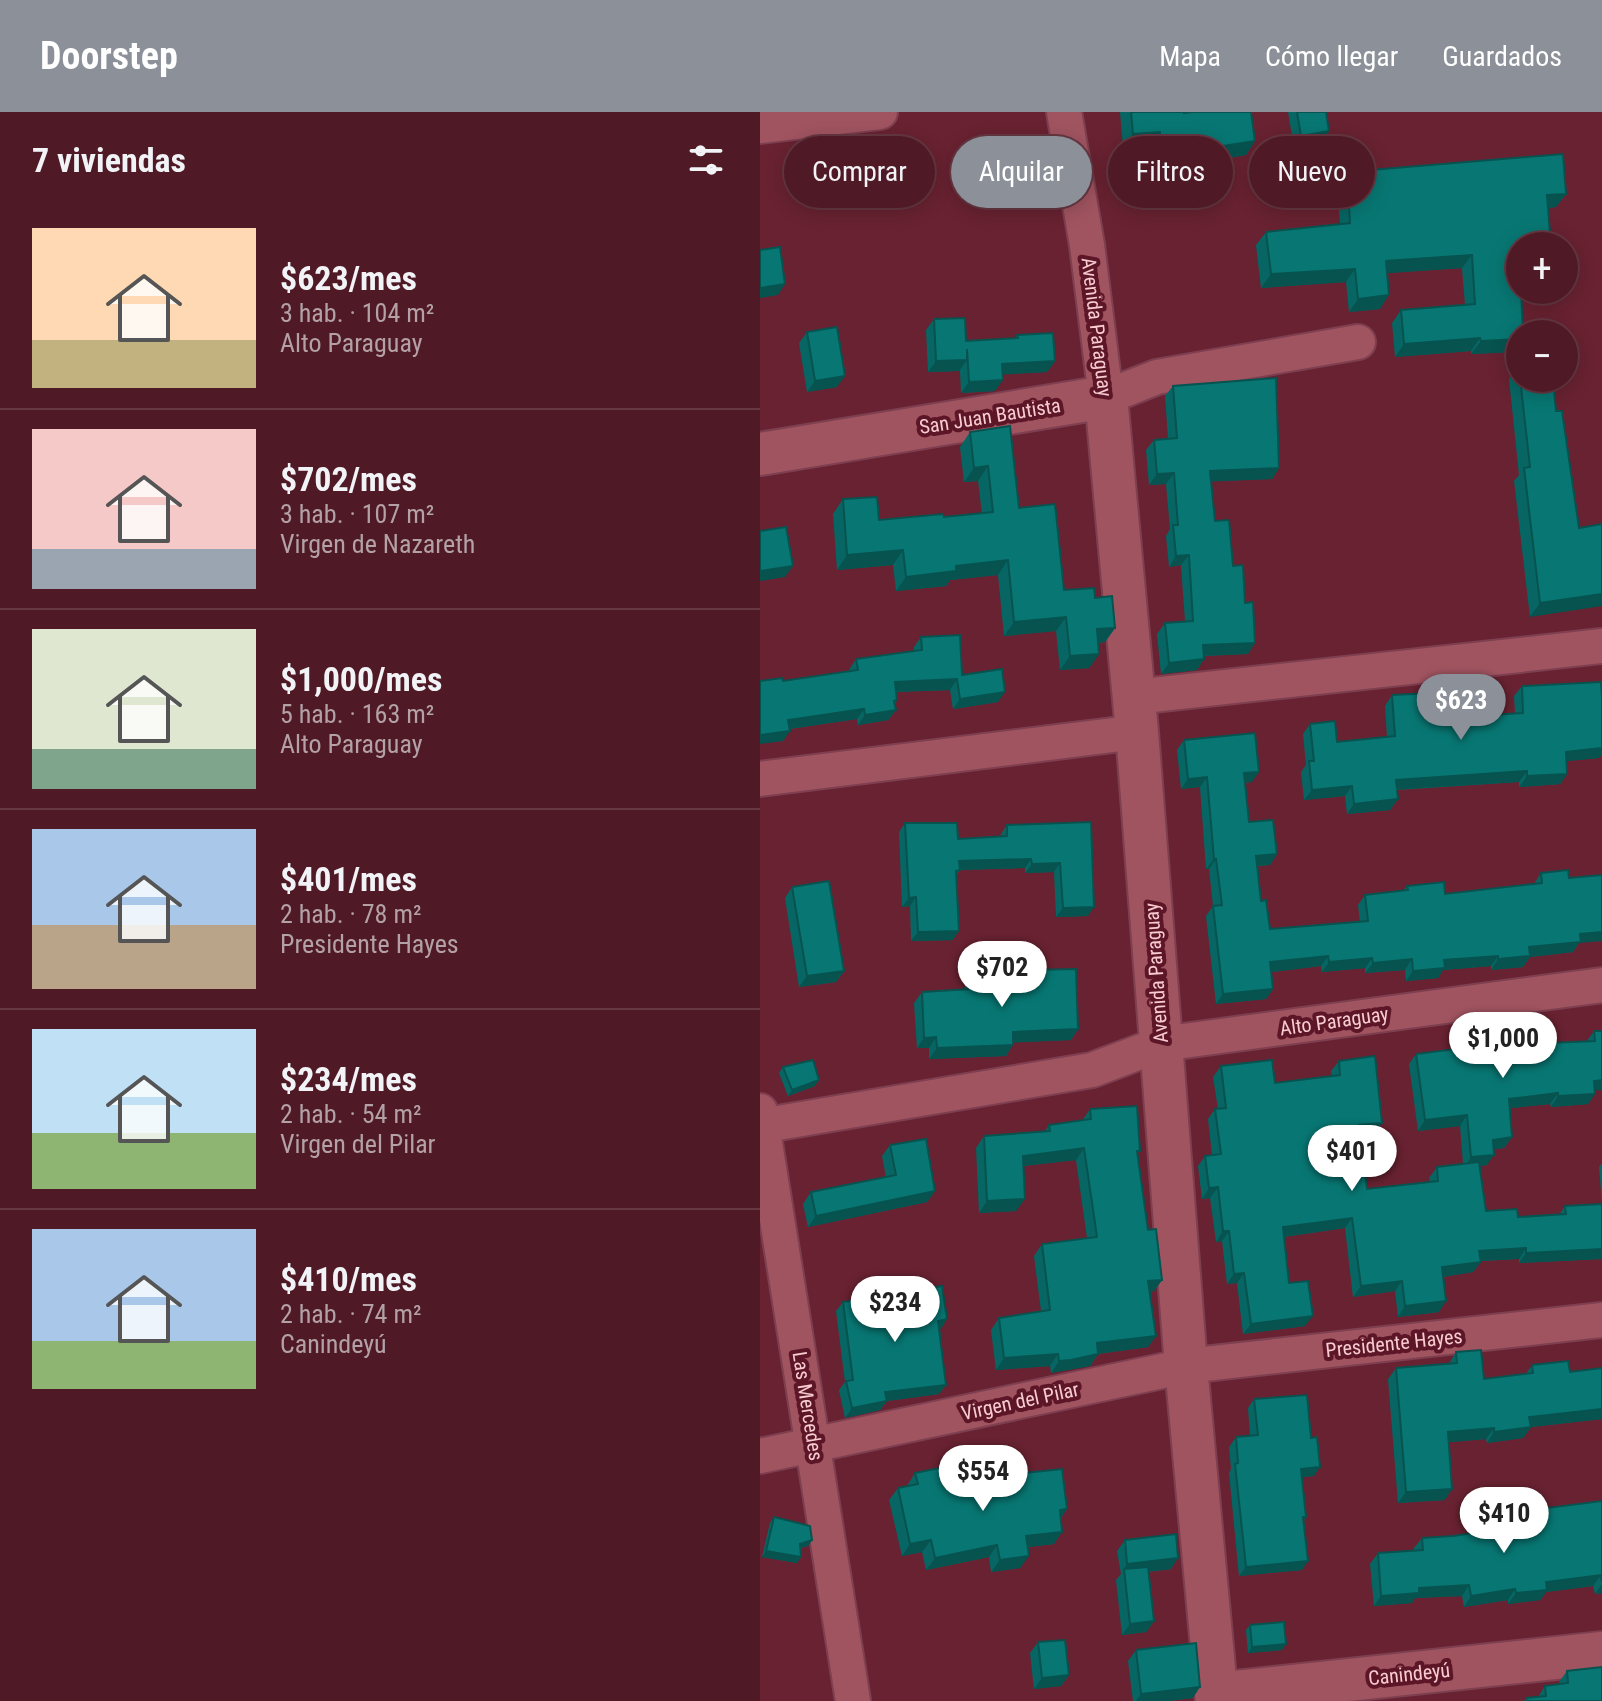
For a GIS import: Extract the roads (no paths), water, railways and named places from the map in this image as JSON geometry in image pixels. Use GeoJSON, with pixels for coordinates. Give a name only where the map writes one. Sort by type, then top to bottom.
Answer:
{"type":"FeatureCollection","features":[{"type":"Feature","properties":{"kind":"street"},"geometry":{"type":"LineString","coordinates":[[760,126],[880,112]]}},
{"type":"Feature","properties":{"kind":"street","name":"Avenida Paraguay"},"geometry":{"type":"LineString","coordinates":[[1064,112],[1087,245],[1106,397],[1136,714],[1186,1366],[1217,1698]]}},
{"type":"Feature","properties":{"kind":"street","name":"San Juan Bautista"},"geometry":{"type":"LineString","coordinates":[[760,454],[1106,397],[1157,377],[1358,342]]}},
{"type":"Feature","properties":{"kind":"street"},"geometry":{"type":"LineString","coordinates":[[760,779],[1136,714],[1602,646]]}},
{"type":"Feature","properties":{"kind":"street","name":"Alto Paraguay"},"geometry":{"type":"LineString","coordinates":[[761,1121],[1092,1070],[1161,1044],[1602,985]]}},
{"type":"Feature","properties":{"kind":"street","name":"Las Mercedes"},"geometry":{"type":"LineString","coordinates":[[761,1121],[853,1701]]}},
{"type":"Feature","properties":{"kind":"street","name":"Presidente Hayes"},"geometry":{"type":"LineString","coordinates":[[1186,1366],[1602,1320]]}},
{"type":"Feature","properties":{"kind":"street","name":"Virgen del Pilar"},"geometry":{"type":"LineString","coordinates":[[760,1456],[1186,1366]]}},
{"type":"Feature","properties":{"kind":"street","name":"Canindeyú"},"geometry":{"type":"LineString","coordinates":[[1217,1698],[1602,1653]]}}]}
